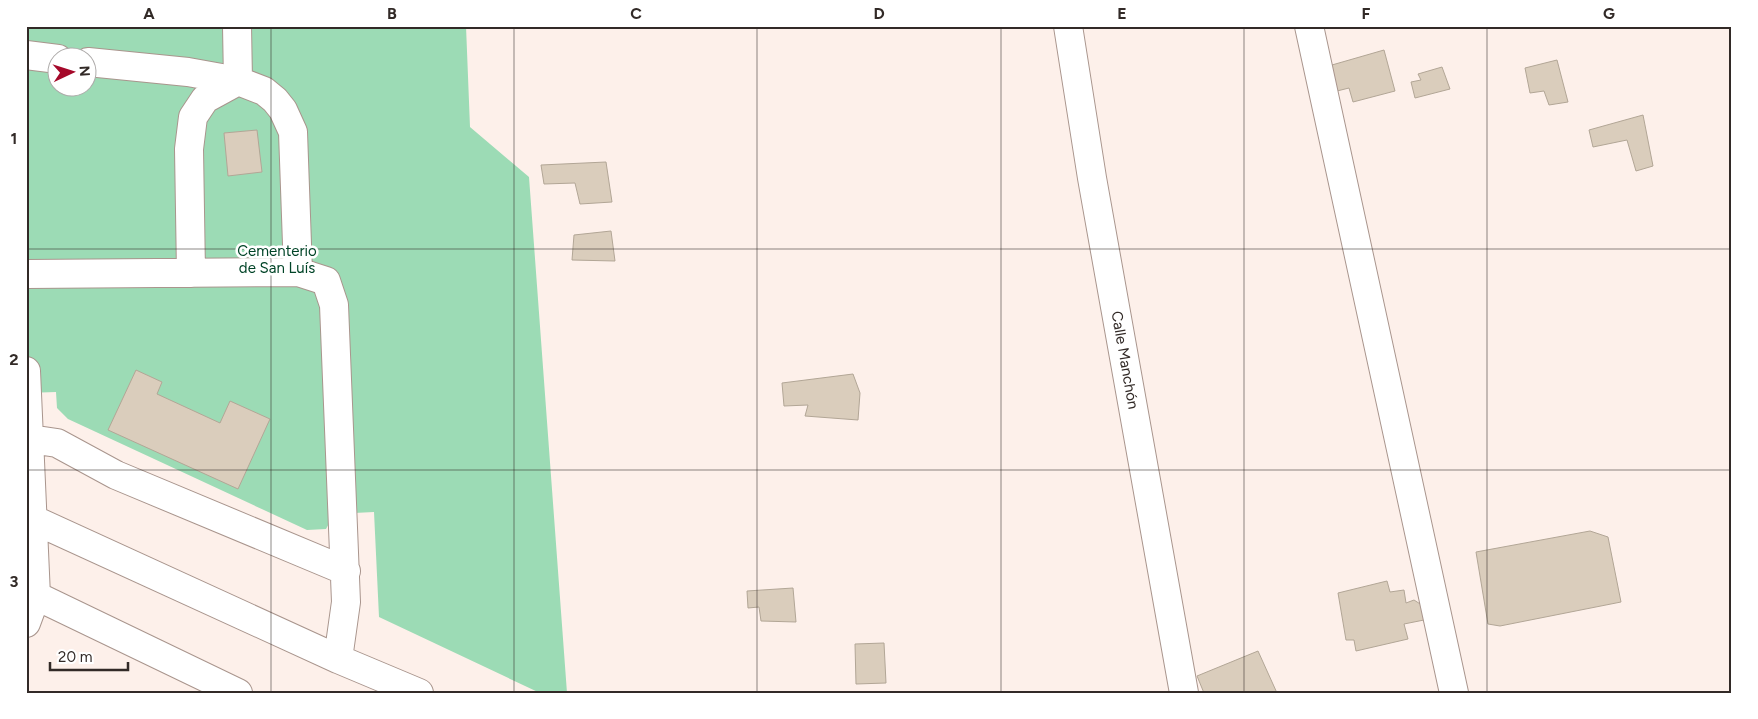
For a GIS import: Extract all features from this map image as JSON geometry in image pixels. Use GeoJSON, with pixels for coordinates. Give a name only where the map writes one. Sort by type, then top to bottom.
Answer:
{"type":"FeatureCollection","features":[{"type":"Feature","properties":{"kind":"street"},"geometry":{"type":"LineString","coordinates":[[237,26],[238,81]]}},
{"type":"Feature","properties":{"kind":"street","name":"Calle Manchón"},"geometry":{"type":"LineString","coordinates":[[1068,26],[1094,188],[1184,693]]}},
{"type":"Feature","properties":{"kind":"street"},"geometry":{"type":"LineString","coordinates":[[1309,26],[1454,693]]}},
{"type":"Feature","properties":{"kind":"street"},"geometry":{"type":"LineString","coordinates":[[26,55],[48,57]]}},
{"type":"Feature","properties":{"kind":"street"},"geometry":{"type":"LineString","coordinates":[[98,63],[188,72],[238,81],[264,91],[275,100],[283,110],[293,132],[298,272]]}},
{"type":"Feature","properties":{"kind":"street"},"geometry":{"type":"LineString","coordinates":[[191,273],[189,149],[193,117],[205,99],[238,81]]}},
{"type":"Feature","properties":{"kind":"street"},"geometry":{"type":"LineString","coordinates":[[26,274],[298,272],[326,281],[334,305],[346,571],[346,602],[338,659]]}},
{"type":"Feature","properties":{"kind":"street"},"geometry":{"type":"LineString","coordinates":[[26,371],[32,519],[31,594],[26,624]]}},
{"type":"Feature","properties":{"kind":"street"},"geometry":{"type":"LineString","coordinates":[[30,438],[57,443],[116,475],[346,571]]}},
{"type":"Feature","properties":{"kind":"street"},"geometry":{"type":"LineString","coordinates":[[32,519],[338,659],[420,693]]}},
{"type":"Feature","properties":{"kind":"street"},"geometry":{"type":"LineString","coordinates":[[31,594],[238,693]]}},
{"type":"Feature","properties":{"kind":"green space","name":"Cementerio de San Luís"},"geometry":{"type":"Polygon","coordinates":[[[26,26],[466,26],[470,127],[529,177],[567,693],[540,693],[379,617],[374,512],[334,514],[326,529],[307,530],[68,419],[57,408],[56,392],[26,393],[26,26]]]}},
{"type":"Feature","properties":{"kind":"building"},"geometry":{"type":"Polygon","coordinates":[[[1384,50],[1395,91],[1353,102],[1349,88],[1333,92],[1325,67],[1384,50]]]}},
{"type":"Feature","properties":{"kind":"building"},"geometry":{"type":"Polygon","coordinates":[[[1557,60],[1568,102],[1549,105],[1544,91],[1530,93],[1525,68],[1557,60]]]}},
{"type":"Feature","properties":{"kind":"building"},"geometry":{"type":"Polygon","coordinates":[[[1442,67],[1450,89],[1415,98],[1411,82],[1421,80],[1418,74],[1442,67]]]}},
{"type":"Feature","properties":{"kind":"building"},"geometry":{"type":"Polygon","coordinates":[[[1643,115],[1653,166],[1636,171],[1627,140],[1593,147],[1589,130],[1643,115]]]}},
{"type":"Feature","properties":{"kind":"building"},"geometry":{"type":"Polygon","coordinates":[[[257,130],[262,172],[228,176],[224,133],[257,130]]]}},
{"type":"Feature","properties":{"kind":"building"},"geometry":{"type":"Polygon","coordinates":[[[606,162],[612,202],[580,204],[575,183],[544,184],[541,165],[606,162]]]}},
{"type":"Feature","properties":{"kind":"building"},"geometry":{"type":"Polygon","coordinates":[[[611,231],[615,261],[572,260],[574,235],[611,231]]]}},
{"type":"Feature","properties":{"kind":"building"},"geometry":{"type":"Polygon","coordinates":[[[136,370],[162,382],[157,394],[220,423],[230,401],[270,419],[238,489],[108,430],[136,370]]]}},
{"type":"Feature","properties":{"kind":"building"},"geometry":{"type":"Polygon","coordinates":[[[853,374],[860,393],[858,420],[805,416],[808,405],[784,406],[782,383],[853,374]]]}},
{"type":"Feature","properties":{"kind":"building"},"geometry":{"type":"Polygon","coordinates":[[[1590,531],[1608,537],[1621,602],[1500,626],[1488,624],[1476,552],[1590,531]]]}},
{"type":"Feature","properties":{"kind":"building"},"geometry":{"type":"Polygon","coordinates":[[[1387,581],[1390,592],[1404,590],[1406,603],[1414,600],[1428,609],[1429,619],[1404,624],[1408,639],[1356,651],[1354,640],[1346,640],[1338,593],[1387,581]]]}},
{"type":"Feature","properties":{"kind":"building"},"geometry":{"type":"Polygon","coordinates":[[[793,588],[796,622],[761,621],[759,607],[748,608],[747,591],[793,588]]]}},
{"type":"Feature","properties":{"kind":"building"},"geometry":{"type":"Polygon","coordinates":[[[884,643],[886,683],[856,684],[855,644],[884,643]]]}},
{"type":"Feature","properties":{"kind":"building"},"geometry":{"type":"Polygon","coordinates":[[[1258,651],[1277,693],[1204,693],[1197,676],[1258,651]]]}}]}
